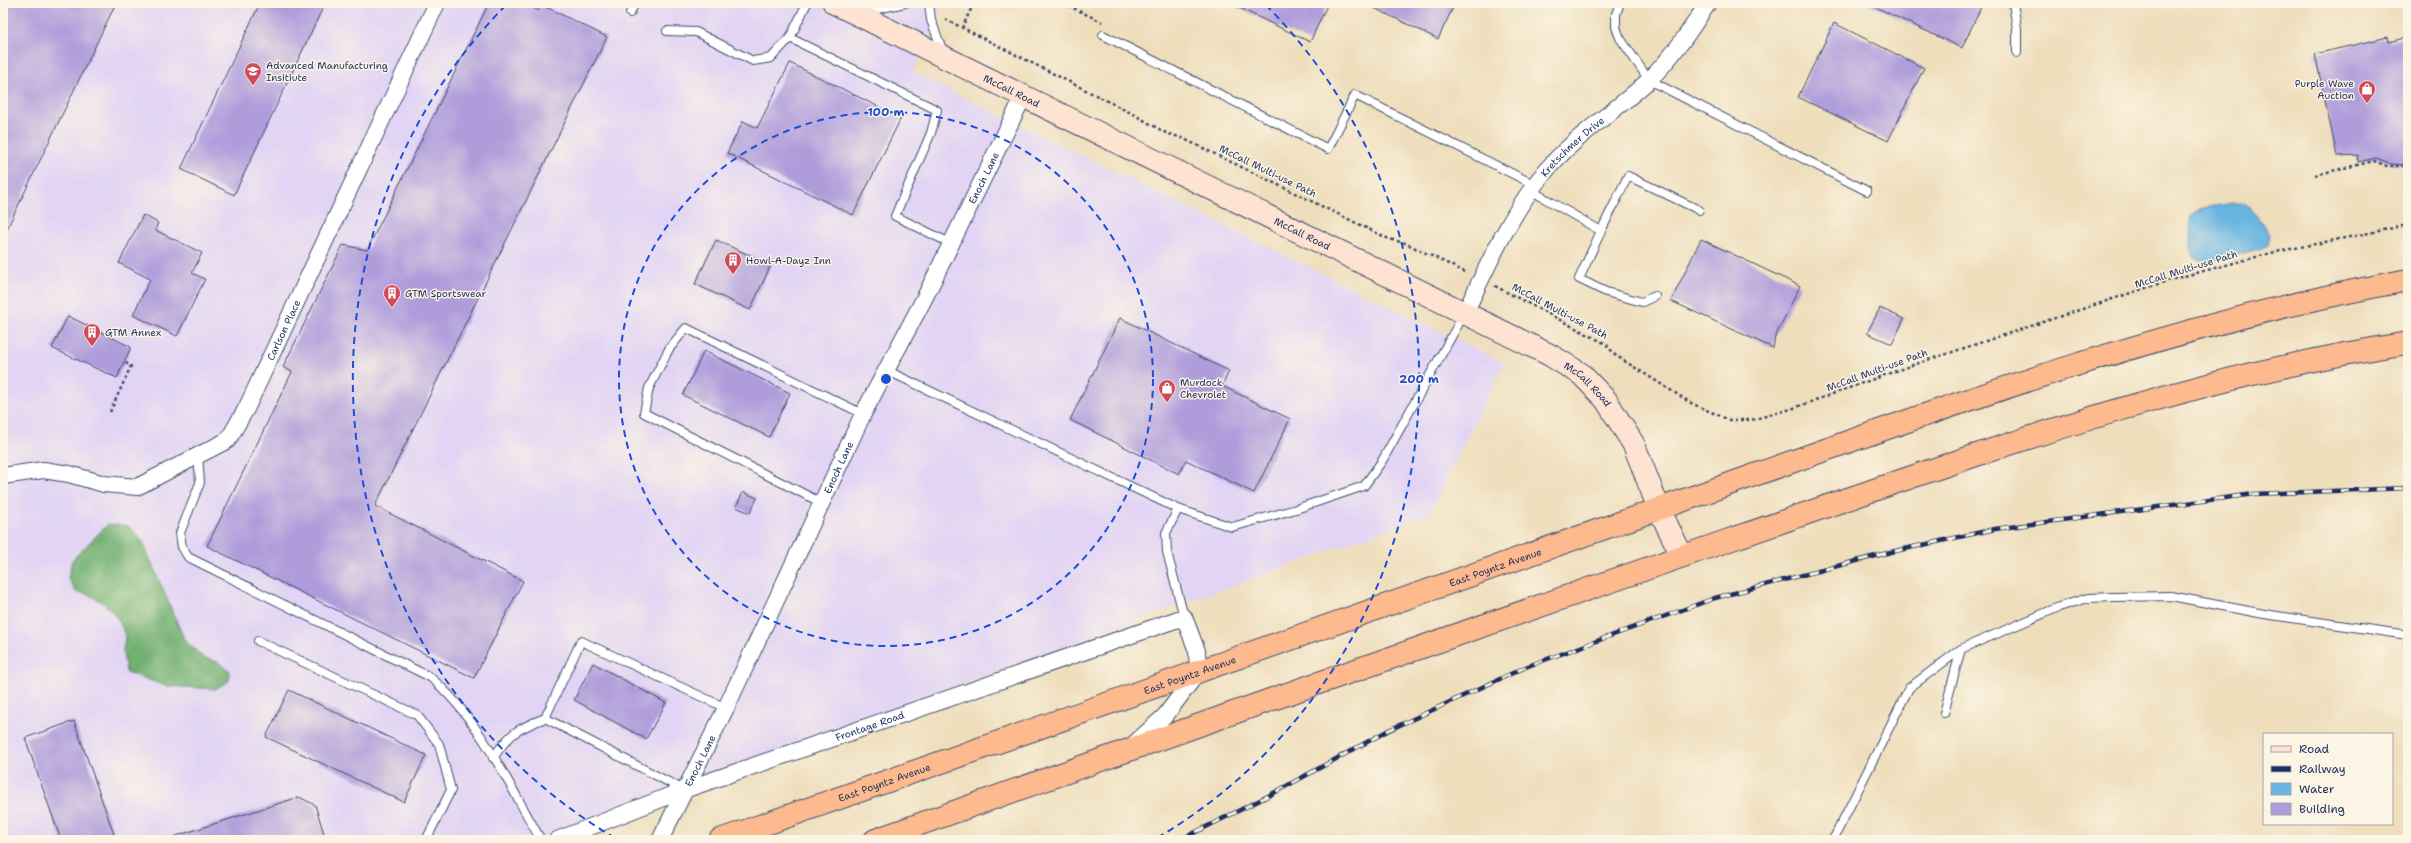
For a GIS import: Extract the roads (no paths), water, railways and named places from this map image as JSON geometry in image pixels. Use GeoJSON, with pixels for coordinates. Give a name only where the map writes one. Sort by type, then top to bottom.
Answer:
{"type":"FeatureCollection","features":[{"type":"Feature","properties":{"kind":"highway","name":"East Poyntz Avenue"},"geometry":{"type":"LineString","coordinates":[[720,840],[1949,406],[2211,324],[2315,298],[2408,280]]}},
{"type":"Feature","properties":{"kind":"highway"},"geometry":{"type":"LineString","coordinates":[[875,840],[1128,749],[1682,556],[2100,414],[2195,387],[2293,364],[2408,343]]}},
{"type":"Feature","properties":{"kind":"main road","name":"McCall Road"},"geometry":{"type":"LineString","coordinates":[[834,3],[1023,98],[1550,355],[1586,379],[1606,400],[1634,445],[1660,509],[1682,556]]}},
{"type":"Feature","properties":{"kind":"street","name":"Carlson Place"},"geometry":{"type":"LineString","coordinates":[[3,476],[43,470],[69,474],[104,484],[137,487],[198,454],[228,440],[246,409],[437,3]]}},
{"type":"Feature","properties":{"kind":"street","name":"Kretschmer Drive"},"geometry":{"type":"LineString","coordinates":[[1465,313],[1522,204],[1533,188],[1568,147],[1649,80],[1680,42],[1708,3]]}},
{"type":"Feature","properties":{"kind":"street","name":"Enoch Lane"},"geometry":{"type":"LineString","coordinates":[[660,840],[726,708],[820,502],[863,414],[1023,98]]}},
{"type":"Feature","properties":{"kind":"street"},"geometry":{"type":"LineString","coordinates":[[1128,749],[1165,716],[1198,672],[1196,651],[1184,618]]}},
{"type":"Feature","properties":{"kind":"street","name":"Frontage Road"},"geometry":{"type":"LineString","coordinates":[[557,840],[684,790],[1184,618]]}},
{"type":"Feature","properties":{"kind":"lane"},"geometry":{"type":"LineString","coordinates":[[630,13],[635,3]]}},
{"type":"Feature","properties":{"kind":"lane"},"geometry":{"type":"LineString","coordinates":[[667,31],[696,32],[753,61],[771,58],[790,38],[807,3]]}},
{"type":"Feature","properties":{"kind":"lane"},"geometry":{"type":"LineString","coordinates":[[855,14],[905,3]]}},
{"type":"Feature","properties":{"kind":"lane"},"geometry":{"type":"LineString","coordinates":[[1620,3],[1616,21],[1620,38],[1649,80],[1867,191]]}},
{"type":"Feature","properties":{"kind":"lane"},"geometry":{"type":"LineString","coordinates":[[2013,3],[2017,28],[2017,53]]}},
{"type":"Feature","properties":{"kind":"lane"},"geometry":{"type":"LineString","coordinates":[[929,7],[945,59]]}},
{"type":"Feature","properties":{"kind":"lane"},"geometry":{"type":"LineString","coordinates":[[1103,35],[1328,149],[1355,95],[1533,188],[1601,231]]}},
{"type":"Feature","properties":{"kind":"lane"},"geometry":{"type":"LineString","coordinates":[[790,38],[938,110],[931,133],[895,216],[950,244]]}},
{"type":"Feature","properties":{"kind":"lane"},"geometry":{"type":"LineString","coordinates":[[1655,296],[1642,302],[1606,292],[1579,279],[1628,176],[1699,210]]}},
{"type":"Feature","properties":{"kind":"lane"},"geometry":{"type":"LineString","coordinates":[[886,370],[1178,509],[1232,527],[1296,509],[1364,486],[1382,461],[1465,313]]}},
{"type":"Feature","properties":{"kind":"lane"},"geometry":{"type":"LineString","coordinates":[[820,502],[644,413],[649,388],[669,349],[686,328],[863,414]]}},
{"type":"Feature","properties":{"kind":"lane"},"geometry":{"type":"LineString","coordinates":[[198,454],[200,484],[188,508],[180,533],[182,547],[188,557],[430,677],[450,694],[476,729],[541,840]]}},
{"type":"Feature","properties":{"kind":"lane"},"geometry":{"type":"LineString","coordinates":[[1178,509],[1166,533],[1167,552],[1184,618]]}},
{"type":"Feature","properties":{"kind":"lane"},"geometry":{"type":"LineString","coordinates":[[1833,840],[1909,688],[1961,649],[2059,607],[2088,598],[2171,596],[2264,614],[2408,635]]}},
{"type":"Feature","properties":{"kind":"lane"},"geometry":{"type":"LineString","coordinates":[[493,758],[506,739],[521,728],[545,718],[581,640],[726,708]]}},
{"type":"Feature","properties":{"kind":"lane"},"geometry":{"type":"LineString","coordinates":[[258,641],[417,715],[439,744],[451,790],[426,840]]}},
{"type":"Feature","properties":{"kind":"lane"},"geometry":{"type":"LineString","coordinates":[[1944,713],[1961,649]]}},
{"type":"Feature","properties":{"kind":"lane"},"geometry":{"type":"LineString","coordinates":[[545,718],[684,790]]}},
{"type":"Feature","properties":{"kind":"water"},"geometry":{"type":"Polygon","coordinates":[[[2231,203],[2244,203],[2250,207],[2270,234],[2268,245],[2263,248],[2209,261],[2197,260],[2193,257],[2191,249],[2190,222],[2192,214],[2202,208],[2231,203]]]}},
{"type":"Feature","properties":{"kind":"railway"},"geometry":{"type":"LineString","coordinates":[[1180,840],[1270,795],[1389,730],[1528,666],[1715,598],[1891,552],[1995,529],[2254,494],[2408,488]]}},
{"type":"Feature","properties":{"kind":"place","name":"Advanced Manufacturing Insitiute"},"geometry":{"type":"Point","coordinates":[253,86]}},
{"type":"Feature","properties":{"kind":"place","name":"Purple Wave Auction"},"geometry":{"type":"Point","coordinates":[2367,104]}},
{"type":"Feature","properties":{"kind":"place","name":"Howl-A-Dayz Inn"},"geometry":{"type":"Point","coordinates":[733,275]}},
{"type":"Feature","properties":{"kind":"place","name":"GTM Sportswear"},"geometry":{"type":"Point","coordinates":[392,308]}},
{"type":"Feature","properties":{"kind":"place","name":"GTM Annex"},"geometry":{"type":"Point","coordinates":[92,347]}},
{"type":"Feature","properties":{"kind":"place","name":"Murdock Chevrolet"},"geometry":{"type":"Point","coordinates":[1167,403]}}]}
